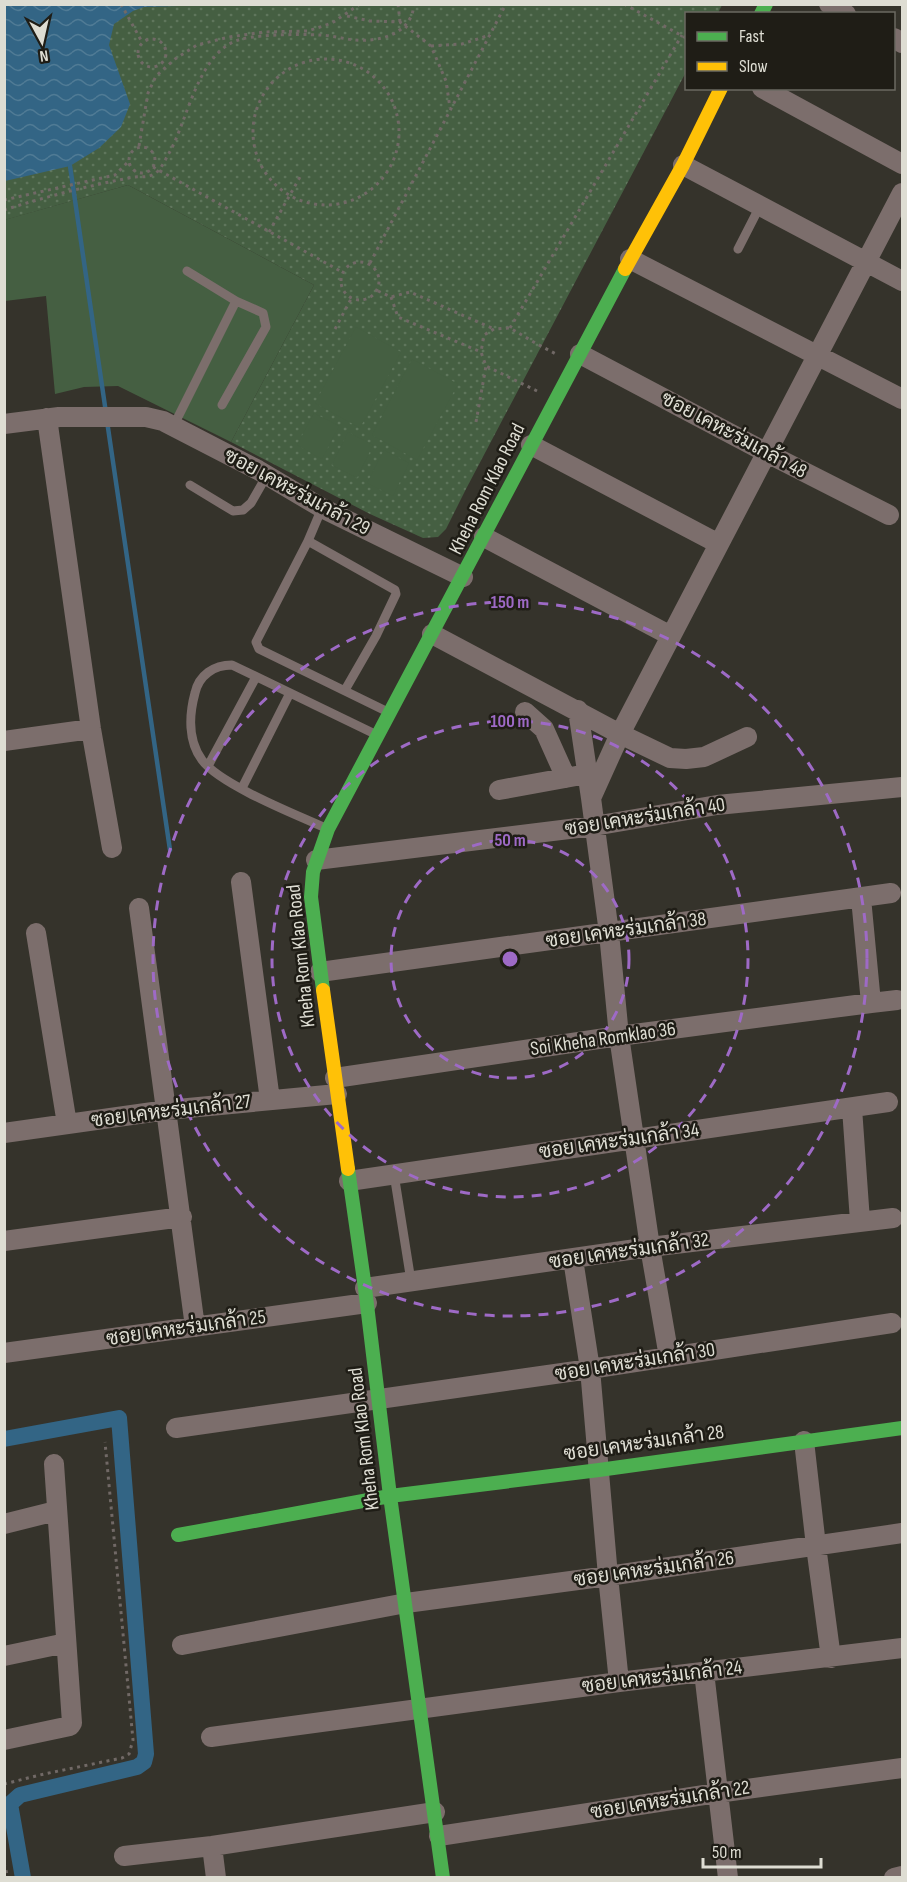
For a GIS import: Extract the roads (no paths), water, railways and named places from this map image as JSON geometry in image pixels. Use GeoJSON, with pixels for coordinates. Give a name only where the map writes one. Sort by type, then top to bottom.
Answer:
{"type":"FeatureCollection","features":[{"type":"Feature","properties":{"kind":"street"},"geometry":{"type":"LineString","coordinates":[[829,4],[843,12]]}},
{"type":"Feature","properties":{"kind":"street","name":"Kheha Rom Klao Road"},"geometry":{"type":"LineString","coordinates":[[444,1878],[320,972],[311,897],[313,873],[328,829],[630,259],[683,165],[720,90]]}},
{"type":"Feature","properties":{"kind":"street"},"geometry":{"type":"LineString","coordinates":[[766,90],[903,164]]}},
{"type":"Feature","properties":{"kind":"street"},"geometry":{"type":"LineString","coordinates":[[683,165],[903,281]]}},
{"type":"Feature","properties":{"kind":"street"},"geometry":{"type":"LineString","coordinates":[[591,798],[613,730],[671,636],[865,261],[903,193]]}},
{"type":"Feature","properties":{"kind":"street"},"geometry":{"type":"LineString","coordinates":[[630,259],[903,399]]}},
{"type":"Feature","properties":{"kind":"street","name":"ซอย เคหะร่มเกล้า 48"},"geometry":{"type":"LineString","coordinates":[[578,358],[889,515]]}},
{"type":"Feature","properties":{"kind":"street","name":"ซอย เคหะร่มเกล้า 29"},"geometry":{"type":"LineString","coordinates":[[4,424],[53,417],[129,416],[146,417],[163,422],[267,475],[322,508],[463,577]]}},
{"type":"Feature","properties":{"kind":"street"},"geometry":{"type":"LineString","coordinates":[[53,417],[91,729],[112,848]]}},
{"type":"Feature","properties":{"kind":"street"},"geometry":{"type":"LineString","coordinates":[[531,446],[719,544]]}},
{"type":"Feature","properties":{"kind":"street"},"geometry":{"type":"LineString","coordinates":[[484,537],[671,636]]}},
{"type":"Feature","properties":{"kind":"street"},"geometry":{"type":"LineString","coordinates":[[432,634],[670,758],[704,757],[747,737]]}},
{"type":"Feature","properties":{"kind":"street"},"geometry":{"type":"LineString","coordinates":[[578,710],[609,933],[619,1036],[669,1358]]}},
{"type":"Feature","properties":{"kind":"street"},"geometry":{"type":"LineString","coordinates":[[525,712],[544,729],[567,778]]}},
{"type":"Feature","properties":{"kind":"street"},"geometry":{"type":"LineString","coordinates":[[4,741],[91,729]]}},
{"type":"Feature","properties":{"kind":"street"},"geometry":{"type":"LineString","coordinates":[[499,790],[588,774]]}},
{"type":"Feature","properties":{"kind":"street","name":"ซอย เคหะร่มเกล้า 40"},"geometry":{"type":"LineString","coordinates":[[316,860],[594,826],[717,805],[903,787]]}},
{"type":"Feature","properties":{"kind":"street"},"geometry":{"type":"LineString","coordinates":[[241,882],[270,1100]]}},
{"type":"Feature","properties":{"kind":"street","name":"ซอย เคหะร่มเกล้า 38"},"geometry":{"type":"LineString","coordinates":[[320,972],[891,893]]}},
{"type":"Feature","properties":{"kind":"street"},"geometry":{"type":"LineString","coordinates":[[861,898],[871,1003]]}},
{"type":"Feature","properties":{"kind":"street"},"geometry":{"type":"LineString","coordinates":[[139,908],[195,1327]]}},
{"type":"Feature","properties":{"kind":"street"},"geometry":{"type":"LineString","coordinates":[[36,933],[67,1124]]}},
{"type":"Feature","properties":{"kind":"street","name":"Soi Kheha Romklao 36"},"geometry":{"type":"LineString","coordinates":[[336,1086],[619,1036],[897,1000]]}},
{"type":"Feature","properties":{"kind":"street","name":"ซอย เคหะร่มเกล้า 27"},"geometry":{"type":"LineString","coordinates":[[4,1133],[167,1110],[270,1100],[336,1086]]}},
{"type":"Feature","properties":{"kind":"street","name":"ซอย เคหะร่มเกล้า 34"},"geometry":{"type":"LineString","coordinates":[[349,1181],[888,1102]]}},
{"type":"Feature","properties":{"kind":"street"},"geometry":{"type":"LineString","coordinates":[[852,1108],[861,1221]]}},
{"type":"Feature","properties":{"kind":"street"},"geometry":{"type":"LineString","coordinates":[[4,1240],[182,1217]]}},
{"type":"Feature","properties":{"kind":"street","name":"ซอย เคหะร่มเกล้า 32"},"geometry":{"type":"LineString","coordinates":[[366,1295],[411,1281],[650,1247],[893,1218]]}},
{"type":"Feature","properties":{"kind":"street"},"geometry":{"type":"LineString","coordinates":[[573,1258],[590,1369],[619,1682]]}},
{"type":"Feature","properties":{"kind":"street","name":"ซอย เคหะร่มเกล้า 25"},"geometry":{"type":"LineString","coordinates":[[4,1353],[195,1327],[366,1295]]}},
{"type":"Feature","properties":{"kind":"street","name":"ซอย เคหะร่มเกล้า 30"},"geometry":{"type":"LineString","coordinates":[[176,1428],[669,1358],[892,1323]]}},
{"type":"Feature","properties":{"kind":"street","name":"ซอย เคหะร่มเกล้า 28"},"geometry":{"type":"LineString","coordinates":[[178,1535],[390,1496],[903,1428]]}},
{"type":"Feature","properties":{"kind":"street"},"geometry":{"type":"LineString","coordinates":[[804,1441],[831,1658]]}},
{"type":"Feature","properties":{"kind":"street"},"geometry":{"type":"LineString","coordinates":[[4,1740],[72,1724],[54,1464]]}},
{"type":"Feature","properties":{"kind":"street"},"geometry":{"type":"LineString","coordinates":[[4,1524],[56,1511]]}},
{"type":"Feature","properties":{"kind":"street","name":"ซอย เคหะร่มเกล้า 26"},"geometry":{"type":"LineString","coordinates":[[182,1646],[405,1603],[903,1533]]}},
{"type":"Feature","properties":{"kind":"street"},"geometry":{"type":"LineString","coordinates":[[5,1654],[66,1643]]}},
{"type":"Feature","properties":{"kind":"street","name":"ซอย เคหะร่มเกล้า 24"},"geometry":{"type":"LineString","coordinates":[[211,1737],[619,1682],[903,1648]]}},
{"type":"Feature","properties":{"kind":"street"},"geometry":{"type":"LineString","coordinates":[[704,1672],[728,1878]]}},
{"type":"Feature","properties":{"kind":"street","name":"ซอย เคหะร่มเกล้า 22"},"geometry":{"type":"LineString","coordinates":[[439,1836],[717,1793],[903,1768]]}},
{"type":"Feature","properties":{"kind":"street"},"geometry":{"type":"LineString","coordinates":[[124,1856],[212,1846],[435,1812]]}},
{"type":"Feature","properties":{"kind":"street"},"geometry":{"type":"LineString","coordinates":[[212,1846],[216,1878]]}},
{"type":"Feature","properties":{"kind":"street"},"geometry":{"type":"LineString","coordinates":[[894,1878],[903,1876]]}},
{"type":"Feature","properties":{"kind":"lane"},"geometry":{"type":"LineString","coordinates":[[738,249],[760,206]]}},
{"type":"Feature","properties":{"kind":"lane"},"geometry":{"type":"LineString","coordinates":[[187,271],[236,302],[263,313],[266,327],[222,405]]}},
{"type":"Feature","properties":{"kind":"lane"},"geometry":{"type":"LineString","coordinates":[[173,427],[236,302]]}},
{"type":"Feature","properties":{"kind":"lane"},"geometry":{"type":"LineString","coordinates":[[190,485],[233,511],[243,510],[251,503],[267,475]]}},
{"type":"Feature","properties":{"kind":"lane"},"geometry":{"type":"LineString","coordinates":[[322,508],[308,541],[256,642],[259,649],[390,713]]}},
{"type":"Feature","properties":{"kind":"lane"},"geometry":{"type":"LineString","coordinates":[[308,541],[395,590],[396,594],[376,636],[345,690]]}},
{"type":"Feature","properties":{"kind":"lane"},"geometry":{"type":"LineString","coordinates":[[328,829],[242,788],[220,776],[203,761],[195,748],[191,733],[191,709],[198,684],[209,671],[223,665],[232,665],[378,735]]}},
{"type":"Feature","properties":{"kind":"lane"},"geometry":{"type":"LineString","coordinates":[[208,766],[256,676]]}},
{"type":"Feature","properties":{"kind":"lane"},"geometry":{"type":"LineString","coordinates":[[242,788],[290,693]]}},
{"type":"Feature","properties":{"kind":"lane"},"geometry":{"type":"LineString","coordinates":[[394,1174],[411,1281]]}},
{"type":"Feature","properties":{"kind":"water"},"geometry":{"type":"Polygon","coordinates":[[[5,4],[212,5],[144,7],[133,11],[114,24],[109,45],[130,104],[121,127],[99,148],[70,166],[5,181],[5,4]]]}},
{"type":"Feature","properties":{"kind":"waterway"},"geometry":{"type":"LineString","coordinates":[[70,166],[106,413]]}},
{"type":"Feature","properties":{"kind":"waterway"},"geometry":{"type":"LineString","coordinates":[[107,421],[170,850]]}},
{"type":"Feature","properties":{"kind":"waterway"},"geometry":{"type":"LineString","coordinates":[[4,1439],[119,1418],[146,1754],[144,1762],[137,1767],[20,1795],[10,1804],[23,1878]]}}]}
